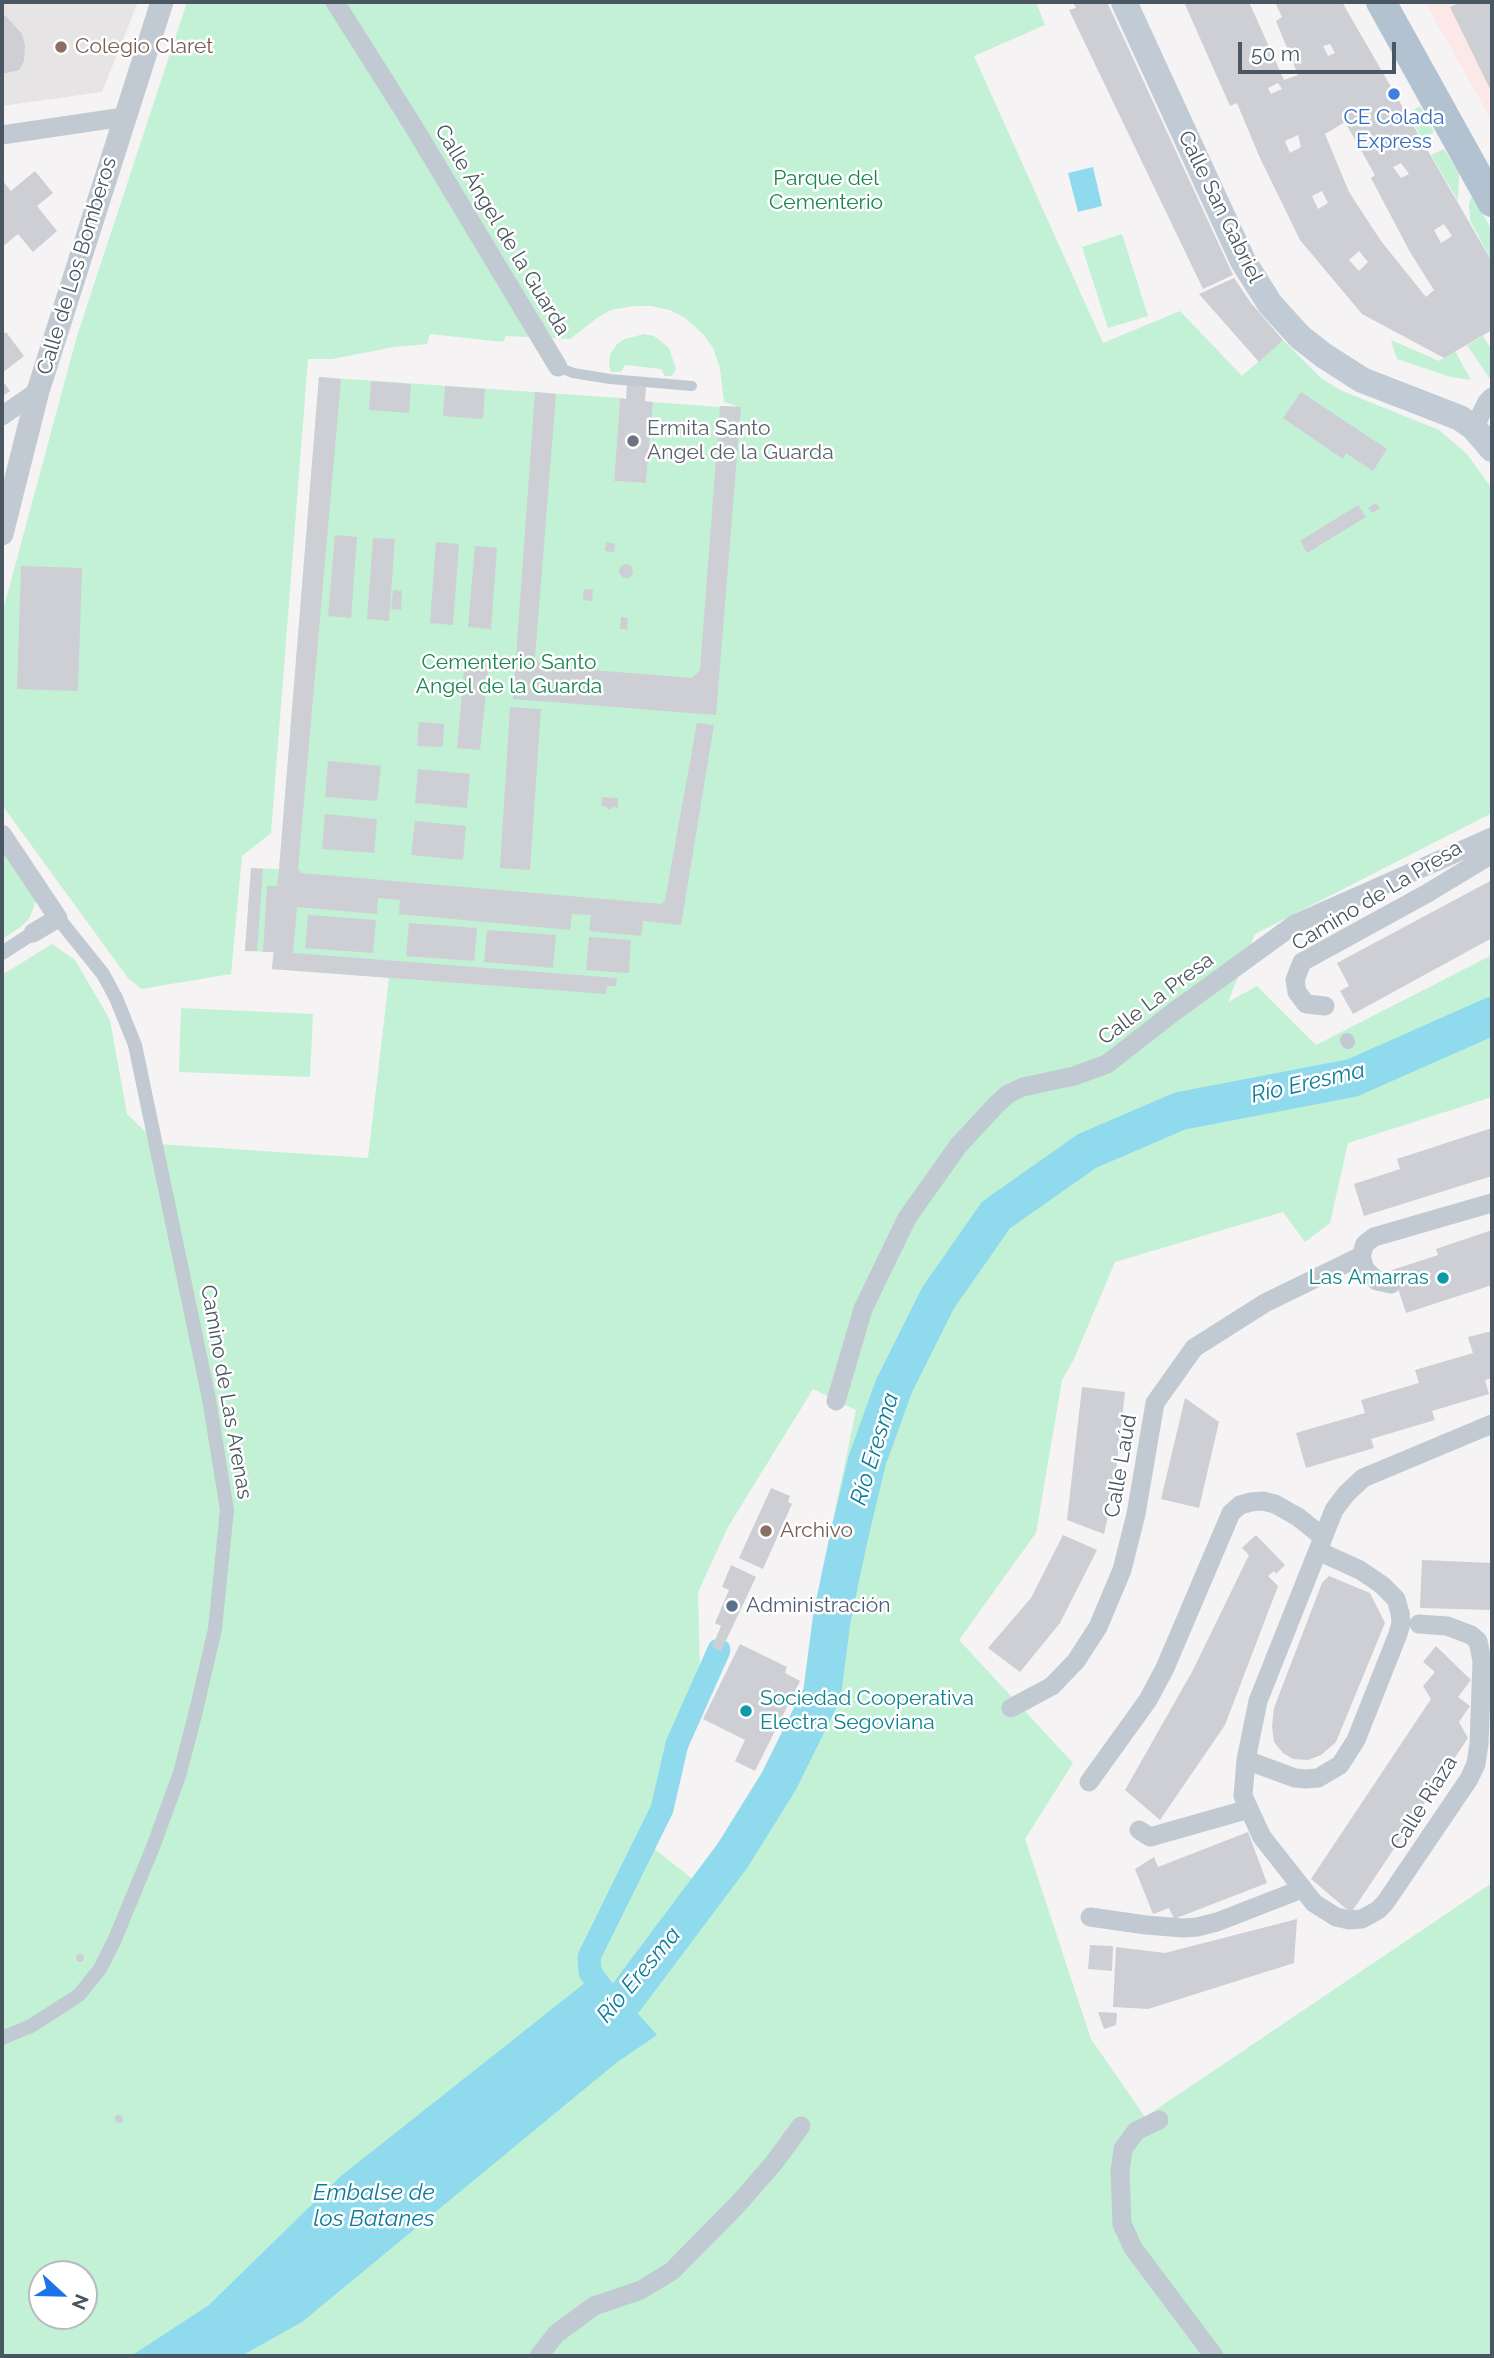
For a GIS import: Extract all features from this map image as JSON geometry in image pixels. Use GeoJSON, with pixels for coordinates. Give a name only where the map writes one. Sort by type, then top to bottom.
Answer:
{"type":"FeatureCollection","features":[{"type":"Feature","properties":{"kind":"main road","name":"Calle San Gabriel"},"geometry":{"type":"LineString","coordinates":[[1124,2],[1243,261],[1270,304],[1312,347],[1362,380],[1453,414],[1474,428],[1492,449]]}},
{"type":"Feature","properties":{"kind":"main road"},"geometry":{"type":"LineString","coordinates":[[1381,2],[1492,202]]}},
{"type":"Feature","properties":{"kind":"main road"},"geometry":{"type":"LineString","coordinates":[[1397,2],[1492,167]]}},
{"type":"Feature","properties":{"kind":"street","name":"Calle de Los Bomberos"},"geometry":{"type":"LineString","coordinates":[[2,534],[38,391],[162,2]]}},
{"type":"Feature","properties":{"kind":"street","name":"Calle Ángel de la Guarda"},"geometry":{"type":"LineString","coordinates":[[335,2],[412,124],[558,367]]}},
{"type":"Feature","properties":{"kind":"street"},"geometry":{"type":"LineString","coordinates":[[2,135],[124,117]]}},
{"type":"Feature","properties":{"kind":"street"},"geometry":{"type":"LineString","coordinates":[[2,416],[38,391]]}},
{"type":"Feature","properties":{"kind":"street"},"geometry":{"type":"LineString","coordinates":[[1474,428],[1492,397]]}},
{"type":"Feature","properties":{"kind":"street"},"geometry":{"type":"LineString","coordinates":[[2,834],[58,918],[2,953]]}},
{"type":"Feature","properties":{"kind":"street","name":"Calle La Presa"},"geometry":{"type":"LineString","coordinates":[[836,1401],[863,1309],[907,1218],[958,1146],[1008,1094],[1023,1087],[1074,1076],[1107,1064],[1175,1010],[1294,924],[1492,837]]}},
{"type":"Feature","properties":{"kind":"street","name":"Camino de La Presa"},"geometry":{"type":"LineString","coordinates":[[1325,1006],[1306,1004],[1297,992],[1295,979],[1302,962],[1492,854]]}},
{"type":"Feature","properties":{"kind":"street","name":"Camino de Las Arenas"},"geometry":{"type":"LineString","coordinates":[[2,2038],[31,2026],[79,1995],[100,1969],[120,1927],[171,1798],[197,1711],[215,1629],[227,1510],[205,1375],[135,1045],[103,974],[58,918]]}},
{"type":"Feature","properties":{"kind":"street","name":"Calle Laúd"},"geometry":{"type":"LineString","coordinates":[[1012,1708],[1052,1686],[1076,1661],[1098,1627],[1122,1570],[1136,1514],[1156,1403],[1194,1348],[1265,1303],[1362,1256],[1365,1244],[1374,1237],[1492,1203]]}},
{"type":"Feature","properties":{"kind":"street"},"geometry":{"type":"LineString","coordinates":[[1362,1256],[1369,1276],[1391,1284]]}},
{"type":"Feature","properties":{"kind":"street","name":"Calle Riaza"},"geometry":{"type":"LineString","coordinates":[[1419,1624],[1447,1626],[1471,1635],[1478,1642],[1482,1661],[1476,1764],[1469,1779],[1393,1895],[1378,1910],[1362,1919],[1336,1917],[1314,1903],[1302,1889],[1262,1837],[1243,1797],[1246,1760],[1258,1701],[1335,1510],[1346,1494],[1363,1478],[1492,1424]]}},
{"type":"Feature","properties":{"kind":"street"},"geometry":{"type":"LineString","coordinates":[[1089,1782],[1148,1700],[1165,1668],[1231,1513],[1240,1505],[1263,1501],[1275,1504],[1298,1517],[1321,1544],[1382,1585],[1396,1599],[1401,1623],[1356,1740],[1340,1765],[1318,1778],[1306,1779],[1295,1778],[1246,1760]]}},
{"type":"Feature","properties":{"kind":"street"},"geometry":{"type":"LineString","coordinates":[[1139,1830],[1150,1837],[1249,1809]]}},
{"type":"Feature","properties":{"kind":"street"},"geometry":{"type":"LineString","coordinates":[[1090,1917],[1183,1928],[1197,1927],[1217,1922],[1302,1889]]}},
{"type":"Feature","properties":{"kind":"street"},"geometry":{"type":"LineString","coordinates":[[1159,2120],[1136,2131],[1123,2149],[1120,2171],[1122,2224],[1133,2248],[1214,2356]]}},
{"type":"Feature","properties":{"kind":"street"},"geometry":{"type":"LineString","coordinates":[[539,2356],[556,2334],[594,2306],[641,2290],[672,2271],[738,2204],[801,2126]]}},
{"type":"Feature","properties":{"kind":"lane","name":"Calle Ángel de la Guarda"},"geometry":{"type":"LineString","coordinates":[[558,367],[573,373],[610,379],[692,386]]}},
{"type":"Feature","properties":{"kind":"shaded area","name":"Colegio Claret"},"geometry":{"type":"Polygon","coordinates":[[[2,2],[138,2],[102,92],[2,106],[2,2]]]}},
{"type":"Feature","properties":{"kind":"shaded area"},"geometry":{"type":"Polygon","coordinates":[[[1425,2],[1492,2],[1492,121],[1425,2]]]}},
{"type":"Feature","properties":{"kind":"green space"},"geometry":{"type":"Polygon","coordinates":[[[187,2],[1036,2],[1045,25],[974,56],[1103,343],[1180,311],[1242,376],[1283,340],[1321,378],[1340,390],[1439,430],[1467,454],[1492,489],[1492,813],[1255,934],[1228,1002],[1257,986],[1316,1045],[1492,955],[1492,1097],[1348,1143],[1330,1223],[1305,1242],[1283,1212],[1115,1262],[1074,1359],[1062,1380],[1036,1533],[959,1640],[1073,1763],[1025,1839],[1091,2039],[1145,2117],[1492,1883],[1492,2356],[2,2356],[2,975],[52,944],[75,960],[110,1020],[127,1114],[158,1144],[368,1158],[389,978],[272,969],[273,952],[245,951],[251,868],[279,869],[319,377],[620,398],[614,481],[646,483],[653,402],[737,406],[724,402],[720,368],[713,348],[703,334],[685,318],[670,310],[651,306],[611,310],[570,339],[506,336],[503,342],[430,334],[427,344],[394,347],[332,359],[308,359],[271,833],[242,856],[231,974],[141,989],[128,978],[2,805],[2,614],[77,336],[187,2]],[[813,1389],[728,1527],[698,1592],[700,1674],[678,1756],[670,1808],[651,1846],[701,1886],[749,1817],[781,1759],[792,1733],[803,1693],[814,1672],[808,1668],[830,1534],[856,1410],[813,1389]]]}},
{"type":"Feature","properties":{"kind":"green space"},"geometry":{"type":"Polygon","coordinates":[[[1420,106],[1434,132],[1422,139],[1408,113],[1420,106]]]}},
{"type":"Feature","properties":{"kind":"green space"},"geometry":{"type":"Polygon","coordinates":[[[1444,149],[1459,173],[1458,201],[1431,155],[1444,149]]]}},
{"type":"Feature","properties":{"kind":"green space"},"geometry":{"type":"Polygon","coordinates":[[[1472,196],[1492,230],[1492,262],[1470,220],[1469,204],[1472,196]]]}},
{"type":"Feature","properties":{"kind":"green space"},"geometry":{"type":"Polygon","coordinates":[[[1122,234],[1148,316],[1108,328],[1082,247],[1122,234]]]}},
{"type":"Feature","properties":{"kind":"green space"},"geometry":{"type":"Polygon","coordinates":[[[644,334],[654,336],[669,348],[676,369],[672,376],[665,376],[661,369],[625,365],[621,372],[611,372],[610,355],[617,344],[644,334]]]}},
{"type":"Feature","properties":{"kind":"green space"},"geometry":{"type":"Polygon","coordinates":[[[1483,336],[1492,351],[1492,382],[1467,345],[1483,336]]]}},
{"type":"Feature","properties":{"kind":"green space"},"geometry":{"type":"Polygon","coordinates":[[[1391,340],[1439,361],[1455,351],[1471,380],[1451,377],[1397,359],[1391,340]]]}},
{"type":"Feature","properties":{"kind":"green space"},"geometry":{"type":"Polygon","coordinates":[[[2,846],[36,901],[30,917],[22,926],[2,939],[2,846]]]}},
{"type":"Feature","properties":{"kind":"green space"},"geometry":{"type":"Polygon","coordinates":[[[181,1008],[313,1014],[310,1077],[179,1072],[181,1008]]]}},
{"type":"Feature","properties":{"kind":"water"},"geometry":{"type":"Polygon","coordinates":[[[1093,167],[1102,206],[1078,212],[1068,173],[1093,167]]]}},
{"type":"Feature","properties":{"kind":"water","name":"Embalse de los Batanes"},"geometry":{"type":"Polygon","coordinates":[[[600,1971],[657,2035],[616,2063],[302,2322],[241,2356],[131,2356],[209,2305],[341,2176],[600,1971]]]}},
{"type":"Feature","properties":{"kind":"building"},"geometry":{"type":"Polygon","coordinates":[[[1073,2],[1107,2],[1233,275],[1203,289],[1069,10],[1076,8],[1073,2]]]}},
{"type":"Feature","properties":{"kind":"building"},"geometry":{"type":"Polygon","coordinates":[[[1184,2],[1249,2],[1284,80],[1298,75],[1276,21],[1282,17],[1275,2],[1342,2],[1492,262],[1492,330],[1444,358],[1362,314],[1300,240],[1237,103],[1230,106],[1184,2]],[[1330,44],[1323,46],[1328,56],[1335,53],[1330,44]],[[1278,83],[1268,88],[1271,94],[1282,89],[1278,83]],[[1345,122],[1325,134],[1349,192],[1381,241],[1426,297],[1434,290],[1410,252],[1371,178],[1375,175],[1345,122]],[[1298,135],[1285,141],[1290,153],[1301,147],[1298,135]],[[1401,163],[1393,167],[1401,178],[1409,174],[1401,163]],[[1322,191],[1312,196],[1318,209],[1328,203],[1322,191]],[[1444,224],[1434,230],[1441,243],[1452,236],[1444,224]],[[1359,251],[1349,260],[1359,271],[1368,262],[1359,251]]]}},
{"type":"Feature","properties":{"kind":"building"},"geometry":{"type":"Polygon","coordinates":[[[1461,2],[1492,2],[1492,93],[1450,7],[1461,2]]]}},
{"type":"Feature","properties":{"kind":"building"},"geometry":{"type":"Polygon","coordinates":[[[5,15],[22,34],[25,46],[24,61],[19,70],[2,74],[2,16],[5,15]]]}},
{"type":"Feature","properties":{"kind":"building"},"geometry":{"type":"Polygon","coordinates":[[[35,171],[53,193],[37,206],[57,231],[33,252],[18,234],[2,247],[2,180],[11,191],[35,171]]]}},
{"type":"Feature","properties":{"kind":"building"},"geometry":{"type":"Polygon","coordinates":[[[1234,278],[1251,303],[1283,340],[1259,362],[1199,294],[1234,278]]]}},
{"type":"Feature","properties":{"kind":"building"},"geometry":{"type":"Polygon","coordinates":[[[6,332],[24,356],[2,373],[2,335],[6,332]]]}},
{"type":"Feature","properties":{"kind":"building"},"geometry":{"type":"Polygon","coordinates":[[[319,377],[341,379],[298,869],[301,873],[662,904],[665,900],[697,723],[714,725],[681,925],[643,921],[641,936],[589,931],[591,915],[572,914],[570,930],[399,914],[400,900],[378,898],[377,914],[297,907],[293,953],[617,978],[616,986],[607,986],[606,994],[272,969],[274,952],[263,952],[267,886],[277,886],[279,870],[319,377]]]}},
{"type":"Feature","properties":{"kind":"building"},"geometry":{"type":"Polygon","coordinates":[[[2,380],[10,391],[2,396],[2,380]]]}},
{"type":"Feature","properties":{"kind":"building"},"geometry":{"type":"Polygon","coordinates":[[[371,381],[411,384],[409,413],[369,410],[371,381]]]}},
{"type":"Feature","properties":{"kind":"building","name":"Ermita Santo Angel de la Guarda"},"geometry":{"type":"Polygon","coordinates":[[[627,385],[646,387],[645,401],[653,402],[646,483],[614,481],[620,398],[626,399],[627,385]]]}},
{"type":"Feature","properties":{"kind":"building"},"geometry":{"type":"Polygon","coordinates":[[[445,386],[485,389],[483,419],[443,416],[445,386]]]}},
{"type":"Feature","properties":{"kind":"building"},"geometry":{"type":"Polygon","coordinates":[[[535,392],[556,394],[535,657],[542,666],[692,678],[700,670],[720,406],[741,407],[716,715],[513,699],[535,392]]]}},
{"type":"Feature","properties":{"kind":"building"},"geometry":{"type":"Polygon","coordinates":[[[1301,392],[1387,449],[1373,471],[1346,453],[1343,459],[1283,418],[1301,392]]]}},
{"type":"Feature","properties":{"kind":"building"},"geometry":{"type":"Polygon","coordinates":[[[1376,503],[1380,508],[1372,513],[1368,508],[1376,503]]]}},
{"type":"Feature","properties":{"kind":"building"},"geometry":{"type":"Polygon","coordinates":[[[1358,505],[1366,517],[1307,553],[1300,541],[1358,505]]]}},
{"type":"Feature","properties":{"kind":"building"},"geometry":{"type":"Polygon","coordinates":[[[335,535],[357,537],[351,618],[328,616],[335,535]]]}},
{"type":"Feature","properties":{"kind":"building"},"geometry":{"type":"Polygon","coordinates":[[[373,538],[395,539],[389,621],[367,619],[373,538]]]}},
{"type":"Feature","properties":{"kind":"building"},"geometry":{"type":"Polygon","coordinates":[[[436,542],[459,544],[453,625],[430,623],[436,542]]]}},
{"type":"Feature","properties":{"kind":"building"},"geometry":{"type":"Polygon","coordinates":[[[606,542],[615,544],[614,552],[605,551],[606,542]]]}},
{"type":"Feature","properties":{"kind":"building"},"geometry":{"type":"Polygon","coordinates":[[[475,546],[497,548],[491,629],[468,627],[475,546]]]}},
{"type":"Feature","properties":{"kind":"building"},"geometry":{"type":"Polygon","coordinates":[[[623,564],[629,564],[633,571],[629,578],[623,578],[619,574],[619,568],[623,564]]]}},
{"type":"Feature","properties":{"kind":"building"},"geometry":{"type":"Polygon","coordinates":[[[21,566],[82,568],[78,691],[17,689],[21,566]]]}},
{"type":"Feature","properties":{"kind":"building"},"geometry":{"type":"Polygon","coordinates":[[[584,589],[593,590],[592,601],[583,600],[584,589]]]}},
{"type":"Feature","properties":{"kind":"building"},"geometry":{"type":"Polygon","coordinates":[[[393,590],[402,591],[401,610],[391,609],[393,590]]]}},
{"type":"Feature","properties":{"kind":"building"},"geometry":{"type":"Polygon","coordinates":[[[621,617],[628,618],[627,629],[620,629],[621,617]]]}},
{"type":"Feature","properties":{"kind":"building"},"geometry":{"type":"Polygon","coordinates":[[[465,660],[489,662],[480,750],[457,748],[465,660]]]}},
{"type":"Feature","properties":{"kind":"building"},"geometry":{"type":"Polygon","coordinates":[[[510,707],[541,709],[530,870],[500,868],[510,707]]]}},
{"type":"Feature","properties":{"kind":"building"},"geometry":{"type":"Polygon","coordinates":[[[419,722],[444,724],[443,747],[417,746],[419,722]]]}},
{"type":"Feature","properties":{"kind":"building"},"geometry":{"type":"Polygon","coordinates":[[[328,761],[381,766],[377,801],[325,797],[328,761]]]}},
{"type":"Feature","properties":{"kind":"building"},"geometry":{"type":"Polygon","coordinates":[[[418,769],[470,774],[467,808],[415,803],[418,769]]]}},
{"type":"Feature","properties":{"kind":"building"},"geometry":{"type":"Polygon","coordinates":[[[602,797],[618,798],[618,808],[609,810],[601,806],[602,797]]]}},
{"type":"Feature","properties":{"kind":"building"},"geometry":{"type":"Polygon","coordinates":[[[325,814],[377,819],[374,853],[322,849],[325,814]]]}},
{"type":"Feature","properties":{"kind":"building"},"geometry":{"type":"Polygon","coordinates":[[[415,821],[466,826],[463,860],[411,855],[415,821]]]}},
{"type":"Feature","properties":{"kind":"building"},"geometry":{"type":"Polygon","coordinates":[[[251,868],[263,869],[257,951],[245,951],[251,868]]]}},
{"type":"Feature","properties":{"kind":"building"},"geometry":{"type":"Polygon","coordinates":[[[1492,880],[1492,938],[1353,1014],[1340,991],[1349,986],[1337,963],[1492,880]]]}},
{"type":"Feature","properties":{"kind":"building"},"geometry":{"type":"Polygon","coordinates":[[[308,915],[376,920],[373,953],[305,948],[308,915]]]}},
{"type":"Feature","properties":{"kind":"building"},"geometry":{"type":"Polygon","coordinates":[[[409,923],[477,928],[474,961],[406,956],[409,923]]]}},
{"type":"Feature","properties":{"kind":"building"},"geometry":{"type":"Polygon","coordinates":[[[487,930],[556,935],[553,968],[484,962],[487,930]]]}},
{"type":"Feature","properties":{"kind":"building"},"geometry":{"type":"Polygon","coordinates":[[[589,937],[631,940],[629,973],[586,970],[589,937]]]}},
{"type":"Feature","properties":{"kind":"building"},"geometry":{"type":"Polygon","coordinates":[[[1492,1128],[1492,1176],[1364,1216],[1354,1184],[1400,1169],[1397,1159],[1492,1128]]]}},
{"type":"Feature","properties":{"kind":"building","name":"Las Amarras"},"geometry":{"type":"Polygon","coordinates":[[[1492,1230],[1492,1285],[1406,1313],[1392,1270],[1438,1255],[1436,1249],[1492,1230]]]}},
{"type":"Feature","properties":{"kind":"building"},"geometry":{"type":"Polygon","coordinates":[[[1492,1331],[1492,1378],[1485,1380],[1489,1394],[1432,1411],[1435,1420],[1371,1439],[1374,1448],[1306,1468],[1296,1433],[1365,1413],[1361,1400],[1419,1383],[1415,1370],[1473,1353],[1468,1337],[1492,1331]]]}},
{"type":"Feature","properties":{"kind":"building"},"geometry":{"type":"Polygon","coordinates":[[[1082,1387],[1125,1392],[1114,1488],[1104,1534],[1067,1520],[1082,1387]]]}},
{"type":"Feature","properties":{"kind":"building"},"geometry":{"type":"Polygon","coordinates":[[[1185,1398],[1219,1422],[1199,1508],[1161,1499],[1185,1398]]]}},
{"type":"Feature","properties":{"kind":"building","name":"Archivo"},"geometry":{"type":"Polygon","coordinates":[[[771,1488],[790,1496],[788,1502],[792,1504],[763,1569],[739,1558],[771,1488]]]}},
{"type":"Feature","properties":{"kind":"building"},"geometry":{"type":"Polygon","coordinates":[[[1063,1535],[1097,1550],[1060,1623],[1020,1672],[988,1648],[1031,1598],[1063,1535]]]}},
{"type":"Feature","properties":{"kind":"building"},"geometry":{"type":"Polygon","coordinates":[[[1256,1535],[1285,1565],[1276,1574],[1274,1571],[1268,1576],[1278,1586],[1225,1725],[1160,1820],[1125,1790],[1193,1670],[1249,1555],[1242,1548],[1256,1535]]]}},
{"type":"Feature","properties":{"kind":"building"},"geometry":{"type":"Polygon","coordinates":[[[1422,1560],[1492,1563],[1492,1610],[1420,1608],[1422,1560]]]}},
{"type":"Feature","properties":{"kind":"building","name":"Administración"},"geometry":{"type":"Polygon","coordinates":[[[731,1565],[756,1577],[721,1651],[712,1647],[721,1626],[715,1623],[729,1590],[722,1587],[731,1565]]]}},
{"type":"Feature","properties":{"kind":"building"},"geometry":{"type":"Polygon","coordinates":[[[1329,1576],[1370,1593],[1385,1623],[1336,1742],[1321,1755],[1308,1760],[1293,1759],[1283,1753],[1274,1742],[1274,1708],[1322,1583],[1329,1576]]]}},
{"type":"Feature","properties":{"kind":"building","name":"Sociedad Cooperativa Electra Segoviana"},"geometry":{"type":"Polygon","coordinates":[[[740,1644],[787,1667],[785,1673],[800,1681],[755,1771],[735,1761],[745,1740],[703,1719],[740,1644]]]}},
{"type":"Feature","properties":{"kind":"building"},"geometry":{"type":"Polygon","coordinates":[[[1436,1646],[1471,1680],[1458,1697],[1470,1706],[1459,1722],[1468,1738],[1351,1913],[1311,1879],[1431,1699],[1423,1686],[1435,1672],[1423,1662],[1436,1646]]]}},
{"type":"Feature","properties":{"kind":"building"},"geometry":{"type":"Polygon","coordinates":[[[1248,1832],[1267,1883],[1174,1919],[1169,1908],[1153,1914],[1135,1869],[1154,1857],[1158,1867],[1248,1832]]]}},
{"type":"Feature","properties":{"kind":"building"},"geometry":{"type":"Polygon","coordinates":[[[1297,1919],[1294,1963],[1148,2009],[1113,2007],[1116,1947],[1165,1953],[1297,1919]]]}},
{"type":"Feature","properties":{"kind":"building"},"geometry":{"type":"Polygon","coordinates":[[[1090,1945],[1113,1946],[1112,1971],[1088,1969],[1090,1945]]]}},
{"type":"Feature","properties":{"kind":"building"},"geometry":{"type":"Polygon","coordinates":[[[80,1954],[84,1958],[80,1962],[76,1958],[80,1954]]]}},
{"type":"Feature","properties":{"kind":"building"},"geometry":{"type":"Polygon","coordinates":[[[1098,2012],[1117,2013],[1116,2025],[1104,2029],[1098,2012]]]}},
{"type":"Feature","properties":{"kind":"building"},"geometry":{"type":"Polygon","coordinates":[[[119,2115],[123,2119],[119,2123],[115,2119],[119,2115]]]}},
{"type":"Feature","properties":{"kind":"waterway","name":"Río Eresma"},"geometry":{"type":"LineString","coordinates":[[587,2036],[625,1999],[733,1855],[779,1781],[822,1694],[832,1617],[848,1541],[867,1461],[894,1386],[938,1298],[996,1215],[1087,1151],[1180,1111],[1352,1078],[1492,1016]]}},
{"type":"Feature","properties":{"kind":"waterway"},"geometry":{"type":"LineString","coordinates":[[612,2002],[590,1972],[589,1957],[662,1809],[677,1744],[719,1650]]}},
{"type":"Feature","properties":{"kind":"place","name":"Colegio Claret"},"geometry":{"type":"Point","coordinates":[61,47]}},
{"type":"Feature","properties":{"kind":"place","name":"CE Colada Express"},"geometry":{"type":"Point","coordinates":[1394,94]}},
{"type":"Feature","properties":{"kind":"place","name":"Ermita Santo Angel de la Guarda"},"geometry":{"type":"Point","coordinates":[633,441]}},
{"type":"Feature","properties":{"kind":"place","name":"Las Amarras"},"geometry":{"type":"Point","coordinates":[1443,1278]}},
{"type":"Feature","properties":{"kind":"place","name":"Archivo"},"geometry":{"type":"Point","coordinates":[766,1531]}},
{"type":"Feature","properties":{"kind":"place","name":"Administración"},"geometry":{"type":"Point","coordinates":[732,1606]}},
{"type":"Feature","properties":{"kind":"place","name":"Sociedad Cooperativa Electra Segoviana"},"geometry":{"type":"Point","coordinates":[746,1711]}},
{"type":"Feature","properties":{"kind":"park label","name":"Parque del Cementerio"},"geometry":{"type":"Point","coordinates":[826,191]}},
{"type":"Feature","properties":{"kind":"park label","name":"Cementerio Santo Angel de la Guarda"},"geometry":{"type":"Point","coordinates":[509,675]}}]}
